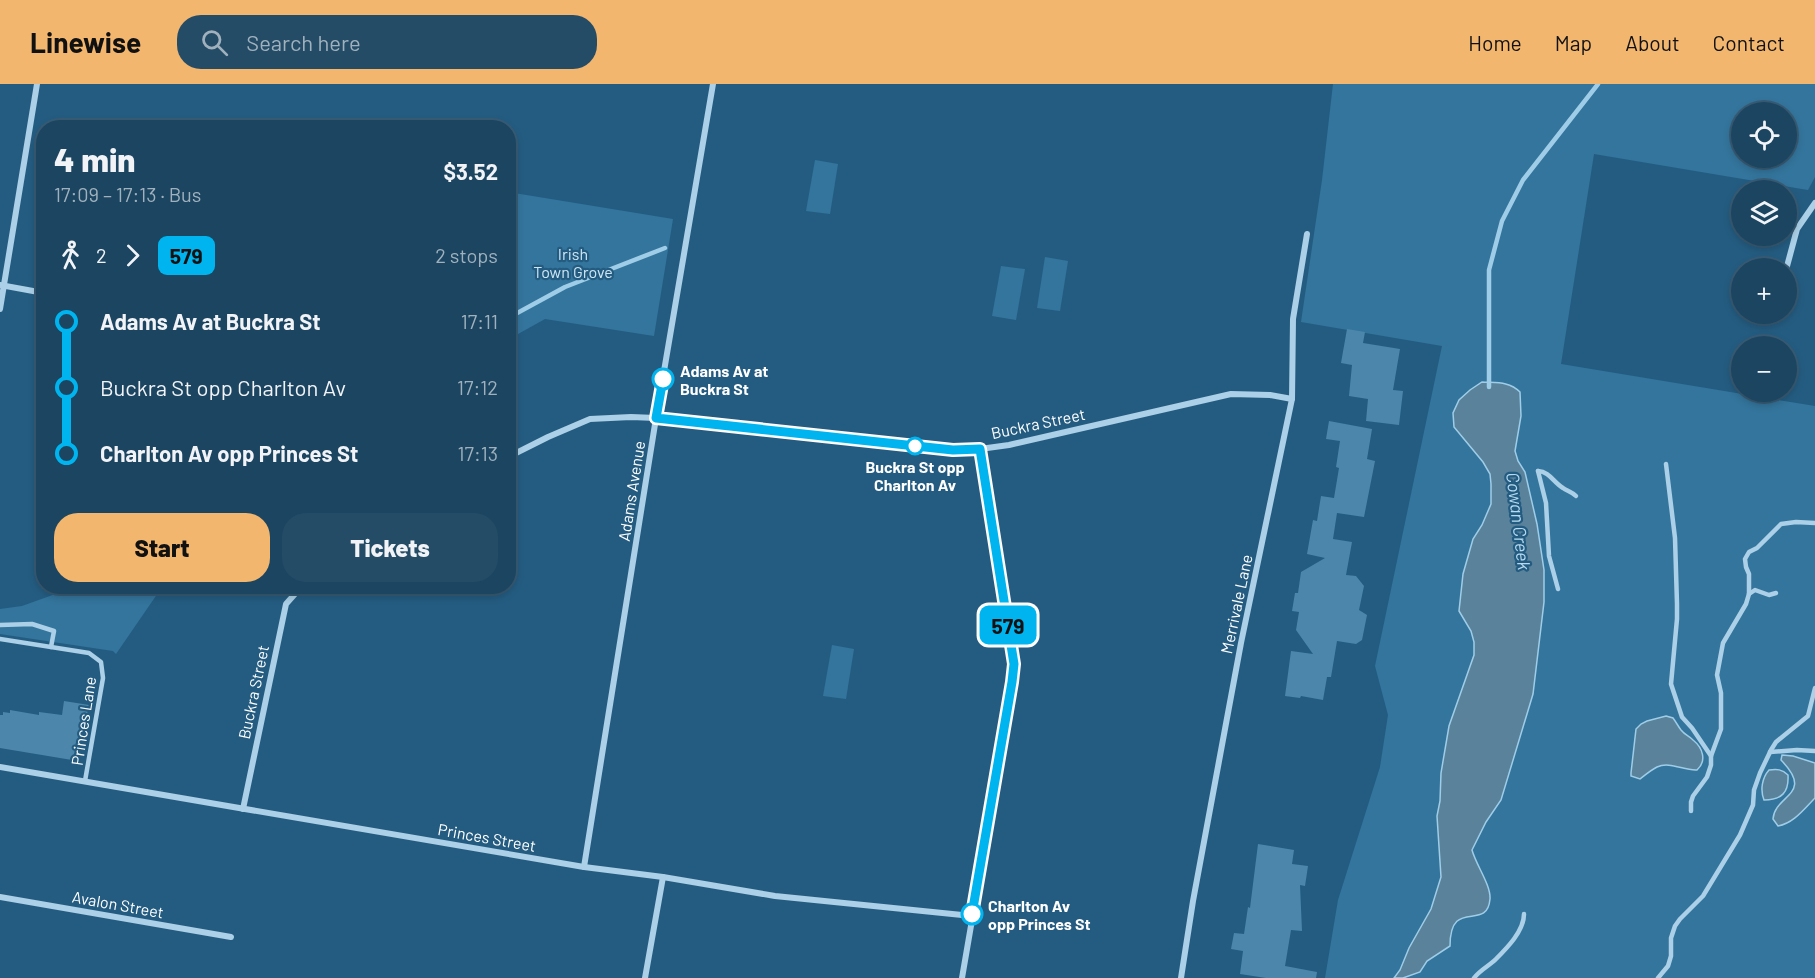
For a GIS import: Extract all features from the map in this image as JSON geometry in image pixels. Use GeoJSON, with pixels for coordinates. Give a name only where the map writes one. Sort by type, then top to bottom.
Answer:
{"type":"FeatureCollection","features":[{"type":"Feature","properties":{"kind":"street"},"geometry":{"type":"LineString","coordinates":[[0,309],[37,84]]}},
{"type":"Feature","properties":{"kind":"street","name":"Adams Avenue"},"geometry":{"type":"LineString","coordinates":[[584,867],[656,418],[713,84]]}},
{"type":"Feature","properties":{"kind":"street"},"geometry":{"type":"LineString","coordinates":[[1789,258],[1797,229],[1815,203]]}},
{"type":"Feature","properties":{"kind":"street","name":"Merrivale Lane"},"geometry":{"type":"LineString","coordinates":[[1181,978],[1241,643],[1292,399],[1293,320],[1307,234]]}},
{"type":"Feature","properties":{"kind":"street"},"geometry":{"type":"LineString","coordinates":[[2,286],[36,292]]}},
{"type":"Feature","properties":{"kind":"street","name":"Buckra Street"},"geometry":{"type":"LineString","coordinates":[[516,453],[590,419],[613,417],[656,418],[953,450],[1009,445],[1231,394],[1270,395],[1292,399]]}},
{"type":"Feature","properties":{"kind":"street"},"geometry":{"type":"LineString","coordinates":[[962,978],[1014,664],[980,449]]}},
{"type":"Feature","properties":{"kind":"street","name":"Buckra Street"},"geometry":{"type":"LineString","coordinates":[[243,809],[286,604],[295,594]]}},
{"type":"Feature","properties":{"kind":"street","name":"Princes Street"},"geometry":{"type":"LineString","coordinates":[[0,767],[584,867],[663,877],[775,896],[972,916]]}},
{"type":"Feature","properties":{"kind":"street"},"geometry":{"type":"LineString","coordinates":[[645,978],[663,877]]}},
{"type":"Feature","properties":{"kind":"street","name":"Avalon Street"},"geometry":{"type":"LineString","coordinates":[[0,897],[231,937]]}},
{"type":"Feature","properties":{"kind":"lane"},"geometry":{"type":"LineString","coordinates":[[1666,464],[1675,538],[1677,604],[1671,684],[1682,717],[1711,756]]}},
{"type":"Feature","properties":{"kind":"lane"},"geometry":{"type":"LineString","coordinates":[[1558,589],[1549,556],[1546,503],[1538,471],[1548,475],[1576,496]]}},
{"type":"Feature","properties":{"kind":"lane"},"geometry":{"type":"LineString","coordinates":[[1691,811],[1692,796],[1707,777],[1711,756],[1721,729],[1721,693],[1717,675],[1723,643],[1746,604],[1749,594],[1749,574],[1745,559],[1749,552],[1757,548],[1780,524],[1815,523]]}},
{"type":"Feature","properties":{"kind":"lane"},"geometry":{"type":"LineString","coordinates":[[1749,594],[1755,590],[1769,595],[1776,593]]}},
{"type":"Feature","properties":{"kind":"lane"},"geometry":{"type":"LineString","coordinates":[[0,625],[32,624],[54,631],[51,646]]}},
{"type":"Feature","properties":{"kind":"lane","name":"Princes Lane"},"geometry":{"type":"LineString","coordinates":[[0,639],[89,653],[101,662],[103,678],[85,781]]}},
{"type":"Feature","properties":{"kind":"lane"},"geometry":{"type":"LineString","coordinates":[[1658,978],[1670,961],[1671,938],[1675,926],[1703,896],[1740,835],[1754,805],[1754,790],[1770,752],[1776,742],[1808,716],[1815,688]]}},
{"type":"Feature","properties":{"kind":"lane"},"geometry":{"type":"LineString","coordinates":[[1770,752],[1815,751]]}},
{"type":"Feature","properties":{"kind":"lane"},"geometry":{"type":"LineString","coordinates":[[1474,978],[1496,960],[1510,943],[1524,922],[1524,915]]}},
{"type":"Feature","properties":{"kind":"green space"},"geometry":{"type":"Polygon","coordinates":[[[1333,84],[1815,84],[1815,177],[1808,190],[1797,188],[1797,180],[1749,180],[1594,154],[1561,364],[1731,392],[1731,402],[1791,402],[1815,406],[1815,978],[1325,978],[1338,900],[1380,767],[1388,715],[1375,666],[1442,346],[1301,322],[1322,180],[1333,84]]]}},
{"type":"Feature","properties":{"kind":"green space"},"geometry":{"type":"Polygon","coordinates":[[[815,160],[838,164],[830,214],[806,211],[815,160]]]}},
{"type":"Feature","properties":{"kind":"green space","name":"Irish Town Grove"},"geometry":{"type":"Polygon","coordinates":[[[516,193],[673,219],[654,336],[545,319],[516,335],[516,193]]]}},
{"type":"Feature","properties":{"kind":"green space"},"geometry":{"type":"Polygon","coordinates":[[[1045,257],[1068,261],[1060,311],[1037,308],[1045,257]]]}},
{"type":"Feature","properties":{"kind":"green space"},"geometry":{"type":"Polygon","coordinates":[[[1001,266],[1025,269],[1016,320],[992,316],[1001,266]]]}},
{"type":"Feature","properties":{"kind":"green space"},"geometry":{"type":"Polygon","coordinates":[[[55,594],[157,594],[116,654],[113,651],[0,634],[0,609],[22,606],[55,594]]]}},
{"type":"Feature","properties":{"kind":"green space"},"geometry":{"type":"Polygon","coordinates":[[[832,645],[854,649],[846,699],[823,696],[832,645]]]}},
{"type":"Feature","properties":{"kind":"water"},"geometry":{"type":"Polygon","coordinates":[[[1482,382],[1507,384],[1520,392],[1521,416],[1515,451],[1525,472],[1537,524],[1544,570],[1544,602],[1533,694],[1501,800],[1486,822],[1472,850],[1490,893],[1487,909],[1482,914],[1462,918],[1456,922],[1450,946],[1427,961],[1420,972],[1403,978],[1394,978],[1431,909],[1441,877],[1437,816],[1441,773],[1449,726],[1474,655],[1471,631],[1459,611],[1463,574],[1473,539],[1491,504],[1491,484],[1490,474],[1483,462],[1454,427],[1453,413],[1459,400],[1482,382]]]}},
{"type":"Feature","properties":{"kind":"water"},"geometry":{"type":"Polygon","coordinates":[[[1666,716],[1673,718],[1682,732],[1699,747],[1702,763],[1697,770],[1662,765],[1640,779],[1631,776],[1636,729],[1647,721],[1666,716]]]}},
{"type":"Feature","properties":{"kind":"water"},"geometry":{"type":"Polygon","coordinates":[[[1782,755],[1815,763],[1815,798],[1794,819],[1778,826],[1773,819],[1775,811],[1794,787],[1794,780],[1781,760],[1782,755]]]}},
{"type":"Feature","properties":{"kind":"water"},"geometry":{"type":"Polygon","coordinates":[[[1769,770],[1786,773],[1788,775],[1787,786],[1780,797],[1764,800],[1762,784],[1769,770]]]}},
{"type":"Feature","properties":{"kind":"building"},"geometry":{"type":"Polygon","coordinates":[[[1347,329],[1365,332],[1363,343],[1400,349],[1393,390],[1403,391],[1399,425],[1366,421],[1368,399],[1349,396],[1352,365],[1341,363],[1347,329]]]}},
{"type":"Feature","properties":{"kind":"building"},"geometry":{"type":"Polygon","coordinates":[[[1329,421],[1372,429],[1367,459],[1375,461],[1364,517],[1337,513],[1333,539],[1352,542],[1346,575],[1356,576],[1364,586],[1359,610],[1367,615],[1362,640],[1356,644],[1337,641],[1331,677],[1327,677],[1323,700],[1285,696],[1291,651],[1313,654],[1296,630],[1299,612],[1292,611],[1301,572],[1325,558],[1307,554],[1313,520],[1317,521],[1321,496],[1334,498],[1339,468],[1336,467],[1340,441],[1326,439],[1329,421]]]}},
{"type":"Feature","properties":{"kind":"building"},"geometry":{"type":"Polygon","coordinates":[[[64,701],[89,705],[78,761],[0,748],[0,715],[3,715],[3,712],[10,713],[10,710],[39,715],[39,712],[62,715],[64,701]]]}},
{"type":"Feature","properties":{"kind":"building"},"geometry":{"type":"Polygon","coordinates":[[[1258,844],[1294,850],[1292,864],[1308,866],[1305,886],[1300,885],[1302,931],[1291,930],[1285,966],[1317,972],[1316,978],[1266,978],[1240,974],[1243,951],[1231,949],[1234,933],[1244,934],[1248,907],[1250,908],[1258,844]]]}},
{"type":"Feature","properties":{"kind":"waterway","name":"Cowan Creek"},"geometry":{"type":"LineString","coordinates":[[1489,387],[1489,270],[1502,221],[1523,180],[1598,84]]}},
{"type":"Feature","properties":{"kind":"waterway"},"geometry":{"type":"LineString","coordinates":[[516,314],[565,287],[665,248]]}},
{"type":"Feature","properties":{"kind":"bus line","name":"579"},"geometry":{"type":"LineString","coordinates":[[663,379],[656,418],[953,450],[980,449],[1014,664],[972,914]]}},
{"type":"Feature","properties":{"kind":"place","name":"Adams Av at Buckra St"},"geometry":{"type":"Point","coordinates":[663,379]}},
{"type":"Feature","properties":{"kind":"place","name":"Buckra St opp Charlton Av"},"geometry":{"type":"Point","coordinates":[915,446]}},
{"type":"Feature","properties":{"kind":"place","name":"Charlton Av opp Princes St"},"geometry":{"type":"Point","coordinates":[972,914]}}]}
